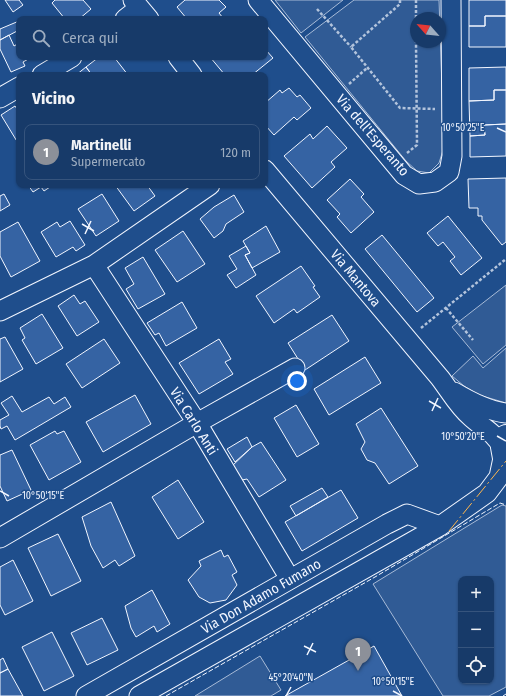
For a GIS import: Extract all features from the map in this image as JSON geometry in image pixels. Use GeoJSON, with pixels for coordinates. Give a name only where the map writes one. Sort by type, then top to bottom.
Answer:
{"type":"FeatureCollection","features":[{"type":"Feature","properties":{"kind":"street","name":"Via dell'Esperanto"},"geometry":{"type":"LineString","coordinates":[[258,0],[404,176],[419,184],[435,182],[449,172],[452,156],[451,0]]}},
{"type":"Feature","properties":{"kind":"street"},"geometry":{"type":"LineString","coordinates":[[47,72],[67,60]]}},
{"type":"Feature","properties":{"kind":"street"},"geometry":{"type":"LineString","coordinates":[[180,60],[190,72]]}},
{"type":"Feature","properties":{"kind":"street"},"geometry":{"type":"LineString","coordinates":[[0,98],[16,89]]}},
{"type":"Feature","properties":{"kind":"street","name":"Via Mantova"},"geometry":{"type":"LineString","coordinates":[[268,174],[407,339],[458,404],[472,418],[497,438],[504,453]]}},
{"type":"Feature","properties":{"kind":"street"},"geometry":{"type":"LineString","coordinates":[[0,311],[94,265],[206,188]]}},
{"type":"Feature","properties":{"kind":"street","name":"Via Carlo Anti"},"geometry":{"type":"LineString","coordinates":[[94,265],[197,423],[290,579]]}},
{"type":"Feature","properties":{"kind":"street"},"geometry":{"type":"LineString","coordinates":[[0,538],[197,423],[295,368]]}},
{"type":"Feature","properties":{"kind":"street","name":"Via Mantova"},"geometry":{"type":"LineString","coordinates":[[446,387],[482,406],[506,413]]}},
{"type":"Feature","properties":{"kind":"street","name":"Via Don Adamo Fumano"},"geometry":{"type":"LineString","coordinates":[[138,696],[440,526],[487,493],[499,477],[504,453]]}},
{"type":"Feature","properties":{"kind":"street","name":"Via Don Adamo Fumano"},"geometry":{"type":"LineString","coordinates":[[487,493],[506,489]]}},
{"type":"Feature","properties":{"kind":"street","name":"Via Don Adamo Fumano"},"geometry":{"type":"LineString","coordinates":[[86,696],[386,524],[407,514],[440,526]]}},
{"type":"Feature","properties":{"kind":"path"},"geometry":{"type":"LineString","coordinates":[[351,47],[400,4],[400,0]]}},
{"type":"Feature","properties":{"kind":"path"},"geometry":{"type":"LineString","coordinates":[[416,0],[416,12]]}},
{"type":"Feature","properties":{"kind":"path"},"geometry":{"type":"LineString","coordinates":[[317,9],[351,47],[400,108],[417,108]]}},
{"type":"Feature","properties":{"kind":"path"},"geometry":{"type":"LineString","coordinates":[[394,163],[417,145],[416,48]]}},
{"type":"Feature","properties":{"kind":"path"},"geometry":{"type":"LineString","coordinates":[[337,94],[367,68]]}},
{"type":"Feature","properties":{"kind":"path"},"geometry":{"type":"LineString","coordinates":[[407,339],[506,259]]}},
{"type":"Feature","properties":{"kind":"path"},"geometry":{"type":"LineString","coordinates":[[446,308],[473,340]]}},
{"type":"Feature","properties":{"kind":"shaded area"},"geometry":{"type":"Polygon","coordinates":[[[275,0],[343,0],[301,33],[275,0]]]}},
{"type":"Feature","properties":{"kind":"shaded area"},"geometry":{"type":"Polygon","coordinates":[[[354,0],[439,0],[440,12],[410,12],[410,48],[441,48],[444,147],[439,163],[429,173],[417,171],[406,161],[305,37],[354,0]]]}},
{"type":"Feature","properties":{"kind":"shaded area"},"geometry":{"type":"Polygon","coordinates":[[[506,285],[506,345],[483,364],[452,327],[506,285]]]}},
{"type":"Feature","properties":{"kind":"shaded area"},"geometry":{"type":"Polygon","coordinates":[[[506,348],[506,403],[479,395],[464,386],[452,376],[473,356],[483,368],[506,348]]]}},
{"type":"Feature","properties":{"kind":"shaded area"},"geometry":{"type":"Polygon","coordinates":[[[502,505],[506,506],[506,687],[489,696],[443,696],[373,584],[502,505]]]}},
{"type":"Feature","properties":{"kind":"shaded area"},"geometry":{"type":"Polygon","coordinates":[[[260,656],[281,690],[271,696],[195,696],[260,656]]]}},
{"type":"Feature","properties":{"kind":"building"},"geometry":{"type":"Polygon","coordinates":[[[5,0],[19,0],[23,5],[13,12],[5,0]]]}},
{"type":"Feature","properties":{"kind":"building"},"geometry":{"type":"Polygon","coordinates":[[[55,0],[83,0],[91,9],[83,16],[63,16],[52,3],[55,0]]]}},
{"type":"Feature","properties":{"kind":"building"},"geometry":{"type":"Polygon","coordinates":[[[185,0],[219,0],[226,7],[219,13],[221,16],[184,16],[177,7],[185,0]]]}},
{"type":"Feature","properties":{"kind":"building"},"geometry":{"type":"Polygon","coordinates":[[[469,0],[506,0],[506,16],[485,16],[485,26],[469,26],[469,0]]]}},
{"type":"Feature","properties":{"kind":"building"},"geometry":{"type":"Polygon","coordinates":[[[485,16],[506,16],[506,47],[469,47],[469,26],[485,26],[485,16]]]}},
{"type":"Feature","properties":{"kind":"building"},"geometry":{"type":"Polygon","coordinates":[[[16,22],[16,32],[0,40],[0,29],[16,22]]]}},
{"type":"Feature","properties":{"kind":"building"},"geometry":{"type":"Polygon","coordinates":[[[9,35],[14,46],[16,45],[16,60],[27,60],[23,62],[25,66],[11,72],[0,49],[0,40],[9,35]]]}},
{"type":"Feature","properties":{"kind":"building"},"geometry":{"type":"Polygon","coordinates":[[[268,52],[273,58],[256,72],[222,72],[212,60],[268,60],[268,52]]]}},
{"type":"Feature","properties":{"kind":"building"},"geometry":{"type":"Polygon","coordinates":[[[95,60],[116,60],[126,72],[90,72],[86,67],[95,60]]]}},
{"type":"Feature","properties":{"kind":"building"},"geometry":{"type":"Polygon","coordinates":[[[86,67],[90,72],[80,72],[86,67]]]}},
{"type":"Feature","properties":{"kind":"building"},"geometry":{"type":"Polygon","coordinates":[[[506,67],[506,90],[494,90],[494,100],[469,101],[469,68],[506,67]]]}},
{"type":"Feature","properties":{"kind":"building"},"geometry":{"type":"Polygon","coordinates":[[[289,88],[297,97],[300,95],[311,108],[297,120],[294,117],[274,135],[268,128],[268,100],[280,90],[282,93],[289,88]]]}},
{"type":"Feature","properties":{"kind":"building"},"geometry":{"type":"Polygon","coordinates":[[[494,90],[506,90],[506,124],[484,125],[485,135],[470,136],[469,101],[494,100],[494,90]]]}},
{"type":"Feature","properties":{"kind":"building"},"geometry":{"type":"Polygon","coordinates":[[[15,106],[16,108],[16,140],[1,115],[15,106]]]}},
{"type":"Feature","properties":{"kind":"building"},"geometry":{"type":"Polygon","coordinates":[[[506,124],[506,156],[470,157],[470,136],[485,135],[484,125],[506,124]]]}},
{"type":"Feature","properties":{"kind":"building"},"geometry":{"type":"Polygon","coordinates":[[[327,126],[347,148],[331,162],[335,167],[312,188],[284,156],[310,134],[313,139],[327,126]]]}},
{"type":"Feature","properties":{"kind":"building"},"geometry":{"type":"Polygon","coordinates":[[[506,178],[506,242],[502,245],[482,220],[482,216],[478,216],[478,208],[469,208],[468,179],[506,178]]]}},
{"type":"Feature","properties":{"kind":"building"},"geometry":{"type":"Polygon","coordinates":[[[350,179],[364,194],[361,197],[374,212],[351,233],[337,217],[340,214],[327,200],[350,179]]]}},
{"type":"Feature","properties":{"kind":"building"},"geometry":{"type":"Polygon","coordinates":[[[30,188],[39,188],[33,192],[30,188]]]}},
{"type":"Feature","properties":{"kind":"building"},"geometry":{"type":"Polygon","coordinates":[[[42,188],[48,188],[44,191],[42,188]]]}},
{"type":"Feature","properties":{"kind":"building"},"geometry":{"type":"Polygon","coordinates":[[[117,188],[149,188],[155,196],[134,211],[117,188]]]}},
{"type":"Feature","properties":{"kind":"building"},"geometry":{"type":"Polygon","coordinates":[[[4,194],[10,205],[0,211],[0,196],[4,194]]]}},
{"type":"Feature","properties":{"kind":"building"},"geometry":{"type":"Polygon","coordinates":[[[102,194],[119,221],[96,236],[78,209],[102,194]]]}},
{"type":"Feature","properties":{"kind":"building"},"geometry":{"type":"Polygon","coordinates":[[[234,195],[244,212],[226,224],[223,231],[214,238],[200,219],[214,207],[234,195]]]}},
{"type":"Feature","properties":{"kind":"building"},"geometry":{"type":"Polygon","coordinates":[[[448,216],[482,258],[461,275],[450,261],[455,257],[443,242],[438,246],[427,233],[448,216]]]}},
{"type":"Feature","properties":{"kind":"building"},"geometry":{"type":"Polygon","coordinates":[[[70,221],[85,245],[76,251],[73,247],[56,257],[41,232],[57,222],[60,227],[70,221]]]}},
{"type":"Feature","properties":{"kind":"building"},"geometry":{"type":"Polygon","coordinates":[[[18,222],[40,261],[11,277],[0,256],[0,232],[18,222]]]}},
{"type":"Feature","properties":{"kind":"building"},"geometry":{"type":"Polygon","coordinates":[[[266,226],[280,252],[252,268],[245,255],[250,253],[243,241],[266,226]]]}},
{"type":"Feature","properties":{"kind":"building"},"geometry":{"type":"Polygon","coordinates":[[[183,231],[205,264],[177,282],[155,250],[183,231]]]}},
{"type":"Feature","properties":{"kind":"building"},"geometry":{"type":"Polygon","coordinates":[[[382,235],[434,298],[417,312],[365,249],[382,235]]]}},
{"type":"Feature","properties":{"kind":"building"},"geometry":{"type":"Polygon","coordinates":[[[246,246],[250,253],[245,255],[256,275],[236,288],[227,275],[237,269],[229,256],[246,246]]]}},
{"type":"Feature","properties":{"kind":"building"},"geometry":{"type":"Polygon","coordinates":[[[143,257],[165,294],[138,309],[126,289],[134,284],[125,268],[143,257]]]}},
{"type":"Feature","properties":{"kind":"building"},"geometry":{"type":"Polygon","coordinates":[[[301,266],[315,286],[313,287],[320,297],[297,313],[294,309],[274,323],[256,296],[301,266]]]}},
{"type":"Feature","properties":{"kind":"building"},"geometry":{"type":"Polygon","coordinates":[[[74,295],[80,304],[85,301],[99,322],[77,336],[58,306],[74,295]]]}},
{"type":"Feature","properties":{"kind":"building"},"geometry":{"type":"Polygon","coordinates":[[[182,302],[197,328],[166,346],[159,333],[155,335],[147,323],[182,302]]]}},
{"type":"Feature","properties":{"kind":"building"},"geometry":{"type":"Polygon","coordinates":[[[42,314],[63,348],[36,364],[22,340],[25,338],[20,328],[42,314]]]}},
{"type":"Feature","properties":{"kind":"building"},"geometry":{"type":"Polygon","coordinates":[[[332,315],[349,341],[305,370],[288,343],[332,315]]]}},
{"type":"Feature","properties":{"kind":"building"},"geometry":{"type":"Polygon","coordinates":[[[5,337],[23,369],[0,382],[0,339],[5,337]]]}},
{"type":"Feature","properties":{"kind":"building"},"geometry":{"type":"Polygon","coordinates":[[[104,339],[120,363],[82,388],[66,364],[104,339]]]}},
{"type":"Feature","properties":{"kind":"building"},"geometry":{"type":"Polygon","coordinates":[[[219,339],[231,359],[225,362],[233,374],[199,394],[179,363],[219,339]]]}},
{"type":"Feature","properties":{"kind":"building"},"geometry":{"type":"Polygon","coordinates":[[[365,357],[381,383],[329,415],[314,389],[365,357]]]}},
{"type":"Feature","properties":{"kind":"building"},"geometry":{"type":"Polygon","coordinates":[[[135,395],[151,424],[103,452],[86,422],[135,395]]]}},
{"type":"Feature","properties":{"kind":"building"},"geometry":{"type":"Polygon","coordinates":[[[12,396],[22,412],[49,397],[54,404],[65,397],[71,407],[15,440],[7,426],[1,429],[0,426],[0,420],[9,415],[1,403],[12,396]]]}},
{"type":"Feature","properties":{"kind":"building"},"geometry":{"type":"Polygon","coordinates":[[[296,405],[319,444],[297,457],[274,418],[296,405]]]}},
{"type":"Feature","properties":{"kind":"building"},"geometry":{"type":"Polygon","coordinates":[[[381,408],[418,466],[389,484],[375,463],[367,460],[361,449],[365,442],[356,424],[381,408]]]}},
{"type":"Feature","properties":{"kind":"building"},"geometry":{"type":"Polygon","coordinates":[[[55,431],[57,434],[64,431],[81,462],[49,480],[30,445],[55,431]]]}},
{"type":"Feature","properties":{"kind":"building"},"geometry":{"type":"Polygon","coordinates":[[[247,437],[252,447],[235,462],[227,449],[247,437]]]}},
{"type":"Feature","properties":{"kind":"building"},"geometry":{"type":"Polygon","coordinates":[[[261,442],[286,480],[259,497],[247,479],[242,480],[232,466],[252,447],[261,442]]]}},
{"type":"Feature","properties":{"kind":"building"},"geometry":{"type":"Polygon","coordinates":[[[12,450],[31,490],[7,501],[0,486],[0,455],[12,450]]]}},
{"type":"Feature","properties":{"kind":"building"},"geometry":{"type":"Polygon","coordinates":[[[178,480],[204,522],[178,539],[152,497],[178,480]]]}},
{"type":"Feature","properties":{"kind":"building"},"geometry":{"type":"Polygon","coordinates":[[[322,488],[328,497],[296,516],[290,506],[322,488]]]}},
{"type":"Feature","properties":{"kind":"building"},"geometry":{"type":"Polygon","coordinates":[[[341,490],[358,518],[302,551],[285,522],[341,490]]]}},
{"type":"Feature","properties":{"kind":"building"},"geometry":{"type":"Polygon","coordinates":[[[111,502],[135,556],[119,566],[115,560],[103,568],[91,546],[82,517],[111,502]]]}},
{"type":"Feature","properties":{"kind":"building"},"geometry":{"type":"Polygon","coordinates":[[[58,534],[81,581],[51,596],[28,548],[58,534]]]}},
{"type":"Feature","properties":{"kind":"building"},"geometry":{"type":"Polygon","coordinates":[[[221,550],[224,557],[228,555],[237,572],[232,575],[237,585],[226,600],[210,603],[199,597],[188,580],[201,566],[199,561],[221,550]]]}},
{"type":"Feature","properties":{"kind":"building"},"geometry":{"type":"Polygon","coordinates":[[[13,560],[33,601],[5,615],[0,605],[0,567],[13,560]]]}},
{"type":"Feature","properties":{"kind":"building"},"geometry":{"type":"Polygon","coordinates":[[[152,590],[170,624],[157,632],[154,626],[136,637],[131,628],[125,606],[152,590]]]}},
{"type":"Feature","properties":{"kind":"building"},"geometry":{"type":"Polygon","coordinates":[[[102,618],[118,650],[87,665],[71,633],[102,618]]]}},
{"type":"Feature","properties":{"kind":"building"},"geometry":{"type":"Polygon","coordinates":[[[52,632],[74,676],[44,691],[22,647],[52,632]]]}},
{"type":"Feature","properties":{"kind":"building"},"geometry":{"type":"Polygon","coordinates":[[[374,646],[402,696],[285,696],[374,646]]]}},
{"type":"Feature","properties":{"kind":"building"},"geometry":{"type":"Polygon","coordinates":[[[3,658],[8,669],[0,673],[0,660],[3,658]]]}},
{"type":"Feature","properties":{"kind":"building"},"geometry":{"type":"Polygon","coordinates":[[[8,669],[23,696],[0,696],[0,673],[8,669]]]}},
{"type":"Feature","properties":{"kind":"fence"},"geometry":{"type":"LineString","coordinates":[[166,696],[375,577],[500,503],[506,505]]}},
{"type":"Feature","properties":{"kind":"power"},"geometry":{"type":"LineString","coordinates":[[449,531],[506,461]]}},
{"type":"Feature","properties":{"kind":"place","name":"Martinelli"},"geometry":{"type":"Point","coordinates":[358,671]}}]}
